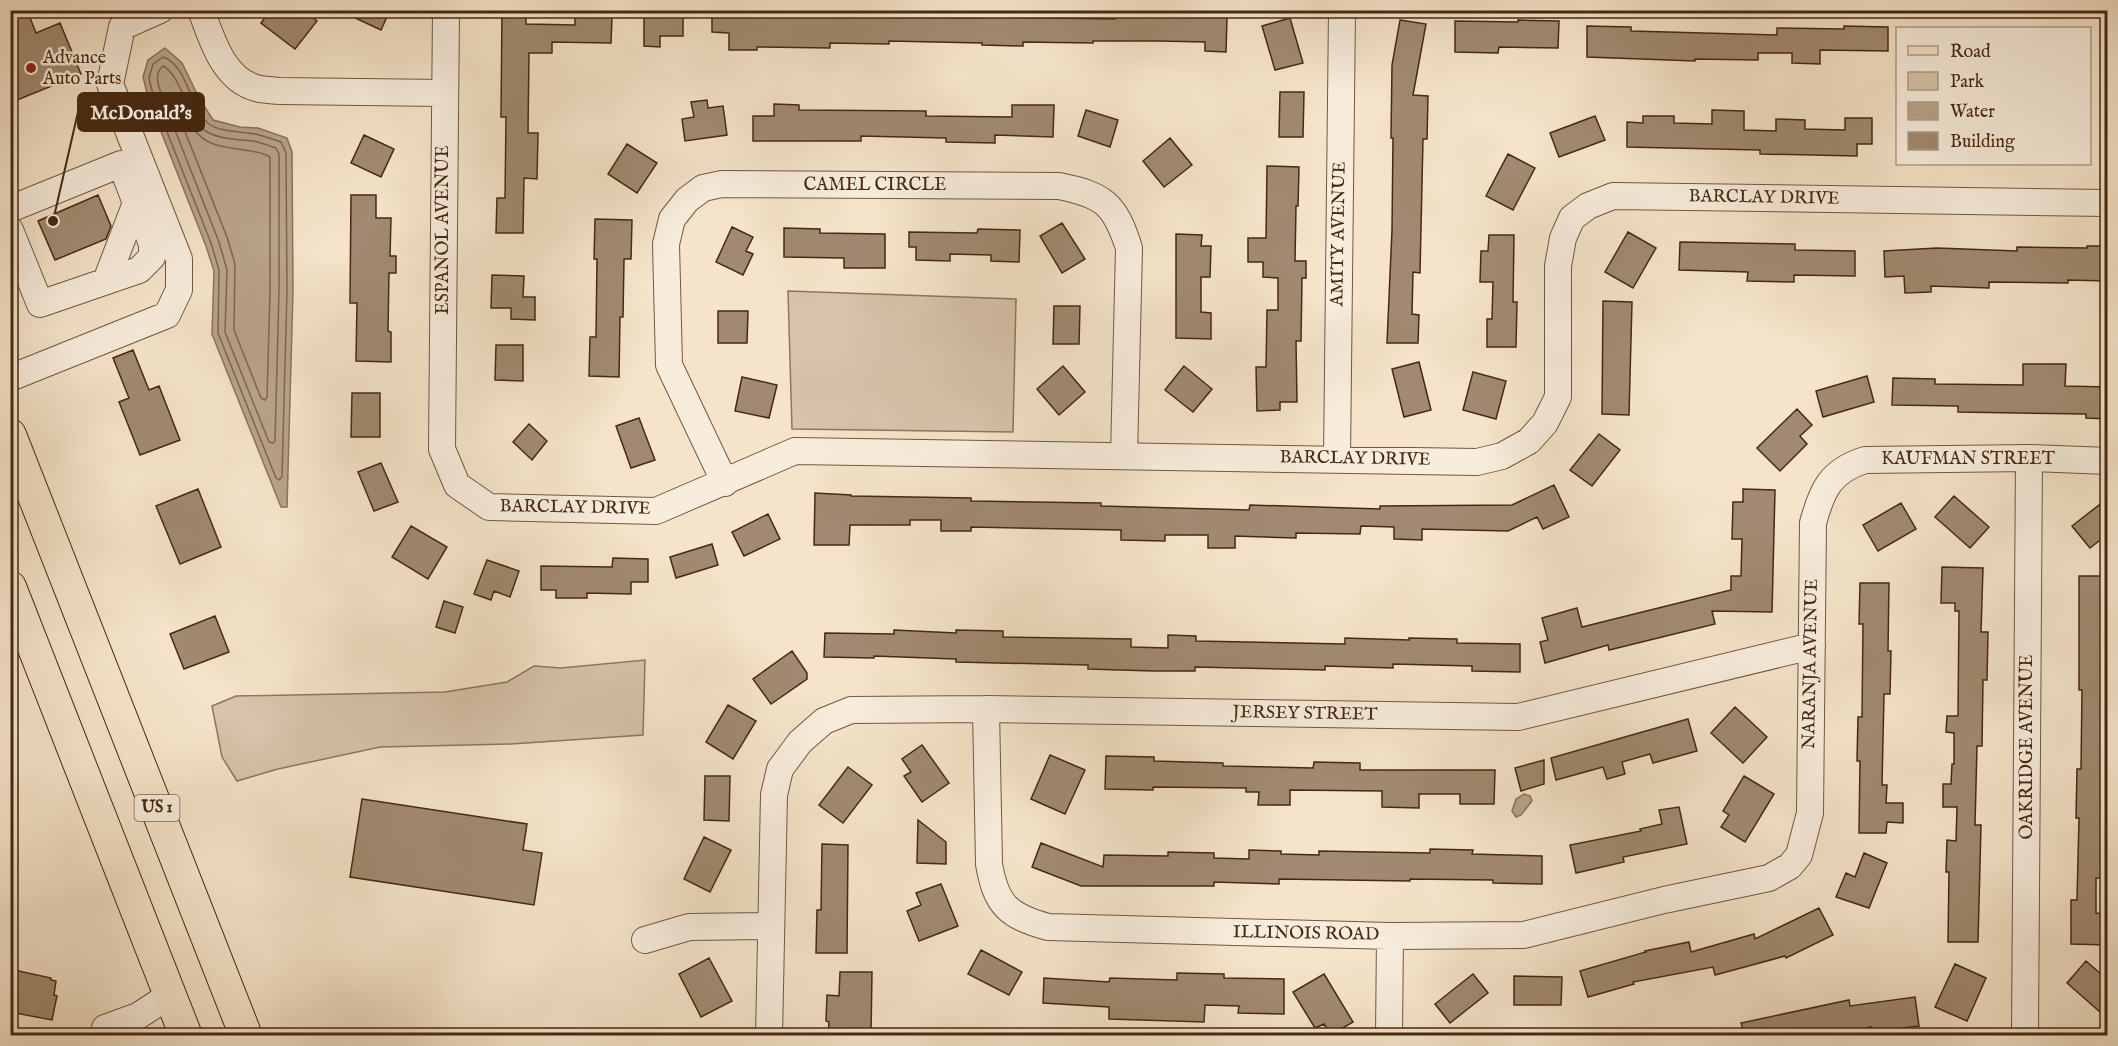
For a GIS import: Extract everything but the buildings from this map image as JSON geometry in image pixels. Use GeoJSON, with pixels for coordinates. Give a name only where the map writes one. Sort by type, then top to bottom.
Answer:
{"type":"FeatureCollection","features":[{"type":"Feature","properties":{"kind":"main road","name":"US 1"},"geometry":{"type":"LineString","coordinates":[[10,435],[246,1035]]}},
{"type":"Feature","properties":{"kind":"main road"},"geometry":{"type":"LineString","coordinates":[[10,587],[186,1035]]}},
{"type":"Feature","properties":{"kind":"street"},"geometry":{"type":"LineString","coordinates":[[160,10],[122,27],[110,84],[162,247]]}},
{"type":"Feature","properties":{"kind":"street"},"geometry":{"type":"LineString","coordinates":[[201,10],[224,63],[238,79],[255,88],[279,91],[444,93]]}},
{"type":"Feature","properties":{"kind":"street","name":"ESPANOL AVENUE"},"geometry":{"type":"LineString","coordinates":[[442,449],[446,10]]}},
{"type":"Feature","properties":{"kind":"street","name":"AMITY AVENUE"},"geometry":{"type":"LineString","coordinates":[[1337,458],[1342,10]]}},
{"type":"Feature","properties":{"kind":"street"},"geometry":{"type":"LineString","coordinates":[[10,209],[121,164],[152,244],[162,247],[179,259],[178,290],[167,315],[10,378]]}},
{"type":"Feature","properties":{"kind":"street","name":"CAMEL CIRCLE"},"geometry":{"type":"LineString","coordinates":[[725,483],[669,365],[666,244],[672,219],[687,200],[703,188],[722,184],[1059,186],[1085,191],[1108,204],[1122,225],[1129,248],[1124,456]]}},
{"type":"Feature","properties":{"kind":"street","name":"BARCLAY DRIVE"},"geometry":{"type":"LineString","coordinates":[[442,449],[457,484],[489,507],[656,511],[795,451],[1477,462],[1502,456],[1529,441],[1545,423],[1558,397],[1558,266],[1563,238],[1572,218],[1588,206],[1613,196],[2108,203]]}},
{"type":"Feature","properties":{"kind":"street"},"geometry":{"type":"LineString","coordinates":[[106,281],[136,203]]}},
{"type":"Feature","properties":{"kind":"street"},"geometry":{"type":"LineString","coordinates":[[10,230],[40,304],[139,270],[162,247]]}},
{"type":"Feature","properties":{"kind":"street","name":"KAUFMAN STREET"},"geometry":{"type":"LineString","coordinates":[[1833,476],[1849,465],[1865,460],[2029,458],[2108,461]]}},
{"type":"Feature","properties":{"kind":"street","name":"OAKRIDGE AVENUE"},"geometry":{"type":"LineString","coordinates":[[2025,1035],[2029,458]]}},
{"type":"Feature","properties":{"kind":"street","name":"NARANJA AVENUE"},"geometry":{"type":"LineString","coordinates":[[1799,855],[1810,813],[1813,523],[1820,499],[1833,476]]}},
{"type":"Feature","properties":{"kind":"street","name":"JERSEY STREET"},"geometry":{"type":"LineString","coordinates":[[769,1035],[774,795],[780,769],[800,742],[824,721],[851,710],[986,708],[1518,717],[1812,646]]}},
{"type":"Feature","properties":{"kind":"street","name":"ILLINOIS ROAD"},"geometry":{"type":"LineString","coordinates":[[986,708],[989,864],[992,884],[1003,905],[1023,920],[1048,927],[1390,936],[1503,936],[1542,932],[1664,900],[1769,878],[1790,866],[1799,855]]}},
{"type":"Feature","properties":{"kind":"street"},"geometry":{"type":"LineString","coordinates":[[645,940],[689,927],[770,926]]}},
{"type":"Feature","properties":{"kind":"street"},"geometry":{"type":"LineString","coordinates":[[1389,1035],[1390,936]]}},
{"type":"Feature","properties":{"kind":"street"},"geometry":{"type":"LineString","coordinates":[[105,1028],[138,1016],[170,995]]}},
{"type":"Feature","properties":{"kind":"green space"},"geometry":{"type":"Polygon","coordinates":[[[788,291],[1016,299],[1013,432],[792,429],[788,291]]]}},
{"type":"Feature","properties":{"kind":"green space"},"geometry":{"type":"Polygon","coordinates":[[[645,660],[643,735],[511,744],[380,747],[278,769],[237,781],[222,757],[212,706],[236,696],[445,692],[507,682],[534,666],[561,668],[645,660]]]}},
{"type":"Feature","properties":{"kind":"water"},"geometry":{"type":"Polygon","coordinates":[[[165,48],[182,63],[213,120],[240,127],[258,128],[287,138],[292,152],[293,291],[287,507],[281,507],[212,334],[214,271],[149,101],[143,77],[148,60],[165,48]]]}},
{"type":"Feature","properties":{"kind":"water"},"geometry":{"type":"Polygon","coordinates":[[[1524,794],[1530,796],[1532,801],[1521,815],[1516,817],[1512,811],[1516,799],[1524,794]]]}},
{"type":"Feature","properties":{"kind":"place","name":"Advance Auto Parts"},"geometry":{"type":"Point","coordinates":[31,68]}},
{"type":"Feature","properties":{"kind":"place","name":"McDonald's"},"geometry":{"type":"Point","coordinates":[53,221]}}]}
